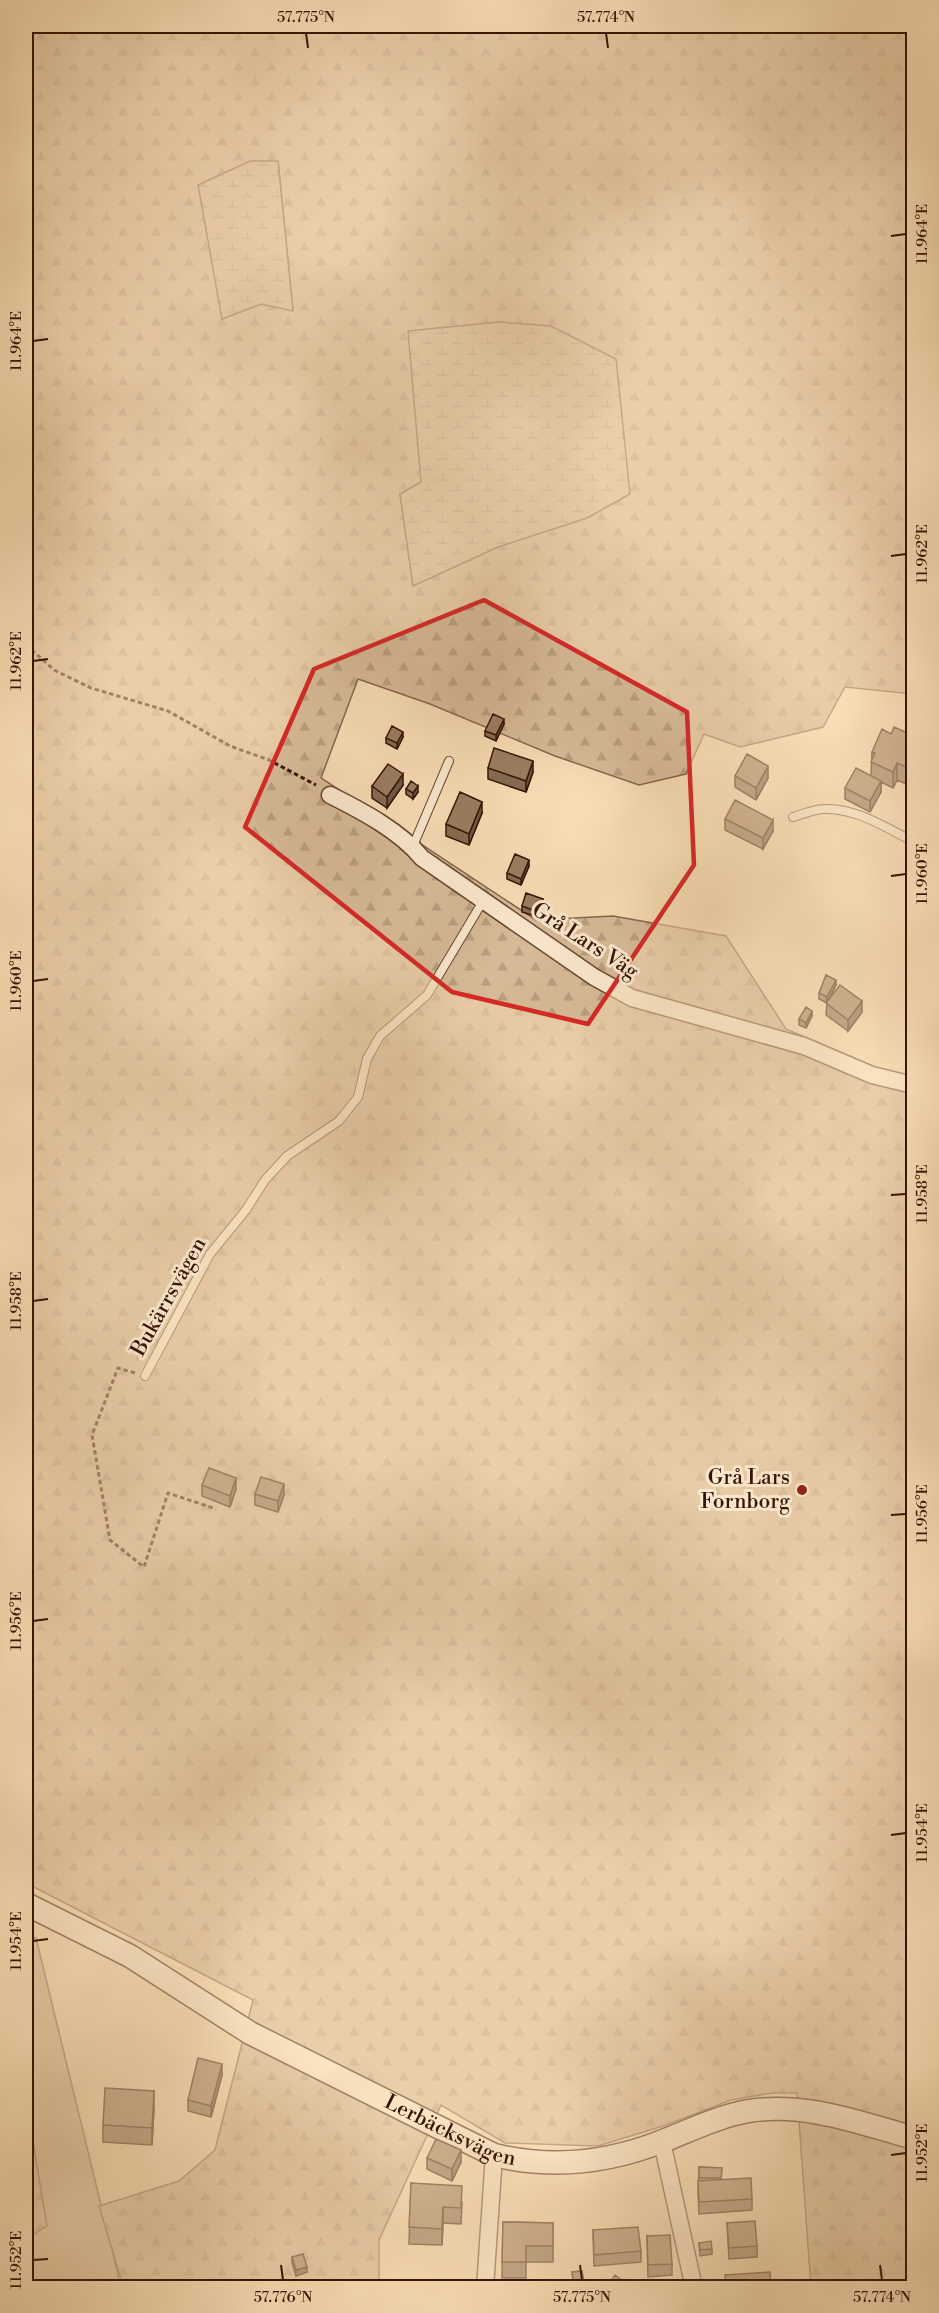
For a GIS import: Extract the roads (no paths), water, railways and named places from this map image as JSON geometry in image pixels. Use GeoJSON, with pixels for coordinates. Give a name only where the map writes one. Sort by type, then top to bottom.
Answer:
{"type":"FeatureCollection","features":[{"type":"Feature","properties":{"kind":"street","name":"Grå Lars Väg"},"geometry":{"type":"LineString","coordinates":[[330,795],[355,808],[412,846],[422,858],[594,977],[632,998],[804,1046],[872,1076],[905,1083],[914,1082]]}},
{"type":"Feature","properties":{"kind":"street","name":"Lerbäcksvägen"},"geometry":{"type":"LineString","coordinates":[[26,1904],[130,1956],[250,2033],[494,2155],[533,2162],[585,2162],[616,2157],[735,2114],[795,2109],[833,2115],[914,2138]]}},
{"type":"Feature","properties":{"kind":"street"},"geometry":{"type":"LineString","coordinates":[[662,2142],[694,2288]]}},
{"type":"Feature","properties":{"kind":"street"},"geometry":{"type":"LineString","coordinates":[[485,2288],[494,2155]]}},
{"type":"Feature","properties":{"kind":"lane"},"geometry":{"type":"LineString","coordinates":[[412,846],[448,761]]}},
{"type":"Feature","properties":{"kind":"lane"},"geometry":{"type":"LineString","coordinates":[[793,817],[824,809],[848,812],[875,822],[914,842]]}},
{"type":"Feature","properties":{"kind":"lane","name":"Bukärrsvägen"},"geometry":{"type":"LineString","coordinates":[[145,1376],[210,1254],[246,1210],[265,1180],[288,1156],[339,1121],[358,1097],[367,1059],[380,1036],[428,994],[483,901]]}},
{"type":"Feature","properties":{"kind":"lane"},"geometry":{"type":"LineString","coordinates":[[26,2269],[30,2283]]}},
{"type":"Feature","properties":{"kind":"place","name":"Grå Lars Fornborg"},"geometry":{"type":"Point","coordinates":[802,1490]}}]}
